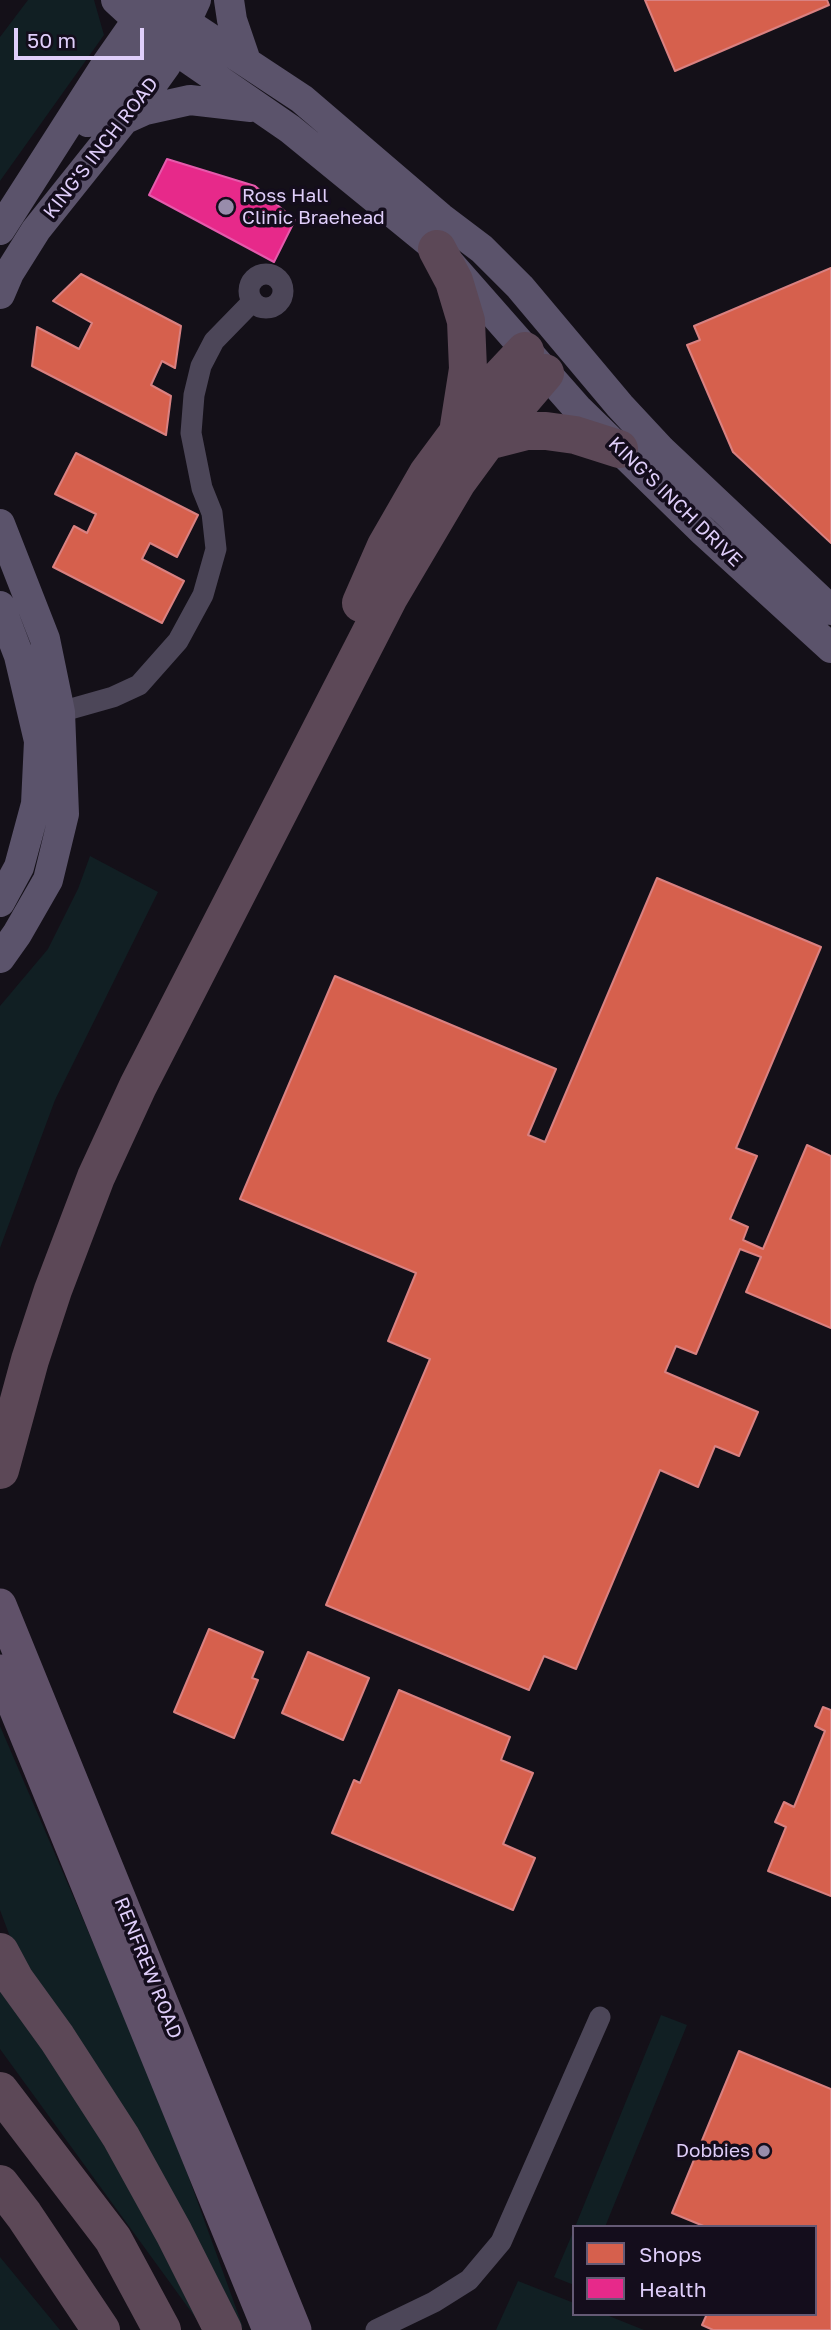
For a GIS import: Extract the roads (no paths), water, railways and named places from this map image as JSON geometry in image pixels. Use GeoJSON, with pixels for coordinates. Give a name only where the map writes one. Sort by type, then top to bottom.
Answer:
{"type":"FeatureCollection","features":[{"type":"Feature","properties":{"kind":"highway"},"geometry":{"type":"LineString","coordinates":[[0,1470],[30,1360],[53,1290],[92,1186],[127,1109],[389,597],[457,482],[472,436],[466,321],[454,281],[437,249]]}},
{"type":"Feature","properties":{"kind":"highway"},"geometry":{"type":"LineString","coordinates":[[0,1381],[44,1247],[72,1176],[112,1090],[351,624],[386,546],[428,473],[472,436],[547,357]]}},
{"type":"Feature","properties":{"kind":"highway"},"geometry":{"type":"LineString","coordinates":[[472,436],[546,431],[575,435],[619,449]]}},
{"type":"Feature","properties":{"kind":"highway"},"geometry":{"type":"LineString","coordinates":[[0,1952],[15,1980],[57,2038],[121,2137],[223,2330]]}},
{"type":"Feature","properties":{"kind":"highway"},"geometry":{"type":"LineString","coordinates":[[0,2091],[113,2239],[162,2330]]}},
{"type":"Feature","properties":{"kind":"highway"},"geometry":{"type":"LineString","coordinates":[[0,2129],[87,2239],[150,2330]]}},
{"type":"Feature","properties":{"kind":"highway"},"geometry":{"type":"LineString","coordinates":[[0,2184],[24,2215],[101,2330]]}},
{"type":"Feature","properties":{"kind":"highway"},"geometry":{"type":"LineString","coordinates":[[0,2217],[95,2330]]}},
{"type":"Feature","properties":{"kind":"main road","name":"RENFREW ROAD"},"geometry":{"type":"LineString","coordinates":[[4,1614],[295,2330]]}},
{"type":"Feature","properties":{"kind":"main road","name":"RENFREW ROAD"},"geometry":{"type":"LineString","coordinates":[[0,1671],[269,2330]]}},
{"type":"Feature","properties":{"kind":"street"},"geometry":{"type":"LineString","coordinates":[[229,0],[232,20],[246,61]]}},
{"type":"Feature","properties":{"kind":"street"},"geometry":{"type":"LineString","coordinates":[[147,18],[190,11],[246,61],[319,113],[441,218],[482,249],[553,325],[547,357]]}},
{"type":"Feature","properties":{"kind":"street","name":"KING'S INCH ROAD"},"geometry":{"type":"LineString","coordinates":[[0,230],[147,18],[190,11]]}},
{"type":"Feature","properties":{"kind":"street"},"geometry":{"type":"LineString","coordinates":[[147,18],[437,249],[547,357]]}},
{"type":"Feature","properties":{"kind":"street","name":"KING'S INCH ROAD"},"geometry":{"type":"LineString","coordinates":[[0,294],[9,273],[36,230],[151,86],[147,18]]}},
{"type":"Feature","properties":{"kind":"street"},"geometry":{"type":"LineString","coordinates":[[122,120],[145,110],[190,100],[260,108]]}},
{"type":"Feature","properties":{"kind":"street"},"geometry":{"type":"LineString","coordinates":[[61,712],[113,697],[139,685],[178,641],[203,596],[216,549],[212,513],[202,488],[191,433],[194,395],[201,366],[214,341],[252,302]]}},
{"type":"Feature","properties":{"kind":"street","name":"KING'S INCH DRIVE"},"geometry":{"type":"LineString","coordinates":[[547,357],[619,449],[704,532],[831,648]]}},
{"type":"Feature","properties":{"kind":"street","name":"KING'S INCH DRIVE"},"geometry":{"type":"LineString","coordinates":[[547,357],[620,406],[661,450],[831,610]]}},
{"type":"Feature","properties":{"kind":"street"},"geometry":{"type":"LineString","coordinates":[[0,524],[45,639],[61,712],[64,814],[47,880],[17,934],[0,958]]}},
{"type":"Feature","properties":{"kind":"street"},"geometry":{"type":"LineString","coordinates":[[0,606],[19,656],[39,741],[36,804],[19,867],[0,902]]}},
{"type":"Feature","properties":{"kind":"street"},"geometry":{"type":"LineString","coordinates":[[376,2330],[434,2302],[469,2280],[501,2242],[600,2017]]}},
{"type":"Feature","properties":{"kind":"place","name":"Ross Hall Clinic Braehead"},"geometry":{"type":"Point","coordinates":[226,207]}},
{"type":"Feature","properties":{"kind":"place","name":"Dobbies"},"geometry":{"type":"Point","coordinates":[764,2151]}}]}
